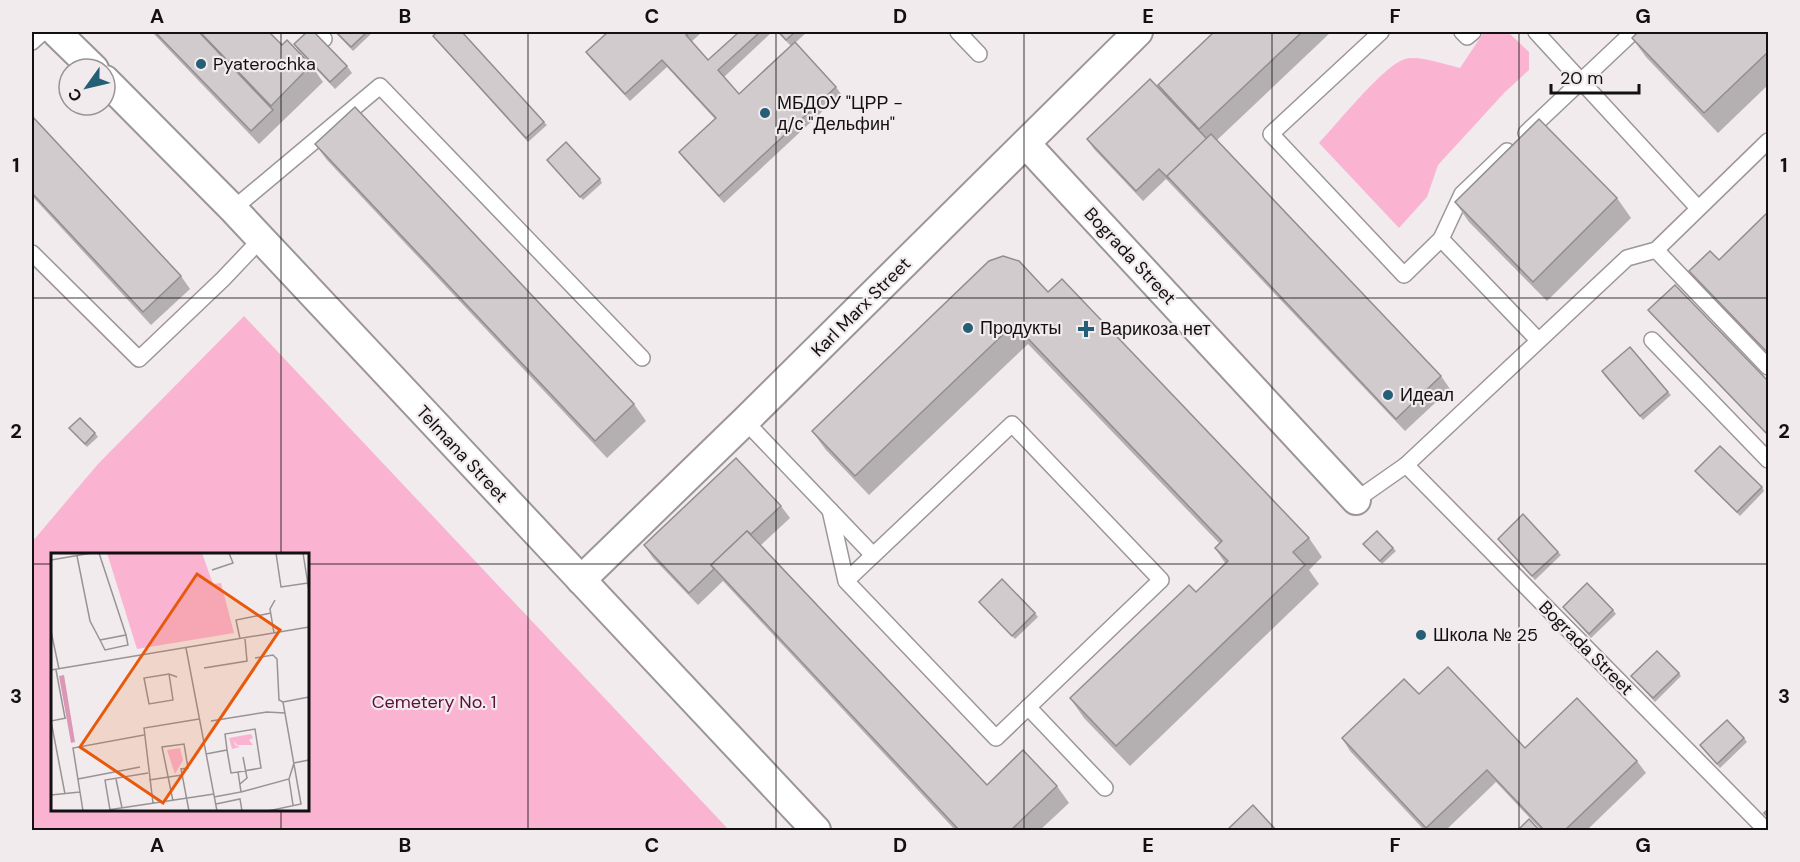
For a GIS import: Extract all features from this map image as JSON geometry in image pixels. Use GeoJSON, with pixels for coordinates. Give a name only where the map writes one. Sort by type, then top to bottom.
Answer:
{"type":"FeatureCollection","features":[{"type":"Feature","properties":{"kind":"street"},"geometry":{"type":"LineString","coordinates":[[56,32],[82,57]]}},
{"type":"Feature","properties":{"kind":"street","name":"Karl Marx Street"},"geometry":{"type":"LineString","coordinates":[[581,580],[746,421],[1138,32]]}},
{"type":"Feature","properties":{"kind":"street","name":"Telmana Street"},"geometry":{"type":"LineString","coordinates":[[117,93],[233,209],[816,831]]}},
{"type":"Feature","properties":{"kind":"street","name":"Bograda Street"},"geometry":{"type":"LineString","coordinates":[[1026,144],[1356,500]]}},
{"type":"Feature","properties":{"kind":"lane"},"geometry":{"type":"LineString","coordinates":[[32,42],[42,32]]}},
{"type":"Feature","properties":{"kind":"lane"},"geometry":{"type":"LineString","coordinates":[[958,32],[979,54]]}},
{"type":"Feature","properties":{"kind":"lane"},"geometry":{"type":"LineString","coordinates":[[1381,32],[1271,134],[1404,275],[1441,239],[1462,194],[1633,32]]}},
{"type":"Feature","properties":{"kind":"lane"},"geometry":{"type":"LineString","coordinates":[[1462,32],[1467,37],[1473,32]]}},
{"type":"Feature","properties":{"kind":"lane"},"geometry":{"type":"LineString","coordinates":[[1536,32],[1698,208]]}},
{"type":"Feature","properties":{"kind":"lane"},"geometry":{"type":"LineString","coordinates":[[233,209],[380,86],[642,358]]}},
{"type":"Feature","properties":{"kind":"lane"},"geometry":{"type":"LineString","coordinates":[[1356,500],[1406,465],[1627,258],[1656,250],[1768,141]]}},
{"type":"Feature","properties":{"kind":"lane"},"geometry":{"type":"LineString","coordinates":[[32,253],[139,359],[223,279],[261,239]]}},
{"type":"Feature","properties":{"kind":"lane"},"geometry":{"type":"LineString","coordinates":[[1441,239],[1538,340]]}},
{"type":"Feature","properties":{"kind":"lane"},"geometry":{"type":"LineString","coordinates":[[1656,250],[1768,367]]}},
{"type":"Feature","properties":{"kind":"lane"},"geometry":{"type":"LineString","coordinates":[[1652,340],[1768,460]]}},
{"type":"Feature","properties":{"kind":"lane"},"geometry":{"type":"LineString","coordinates":[[746,421],[873,555]]}},
{"type":"Feature","properties":{"kind":"lane"},"geometry":{"type":"LineString","coordinates":[[830,510],[846,581],[996,738],[1161,580],[1012,424],[846,581]]}},
{"type":"Feature","properties":{"kind":"lane","name":"Bograda Street"},"geometry":{"type":"LineString","coordinates":[[1406,465],[1766,831]]}},
{"type":"Feature","properties":{"kind":"lane"},"geometry":{"type":"LineString","coordinates":[[1028,707],[1105,788]]}},
{"type":"Feature","properties":{"kind":"green space"},"geometry":{"type":"Polygon","coordinates":[[[1484,32],[1508,32],[1529,52],[1529,70],[1505,92],[1438,165],[1427,197],[1399,228],[1319,143],[1373,83],[1396,64],[1405,59],[1418,58],[1460,68],[1484,32]]]}},
{"type":"Feature","properties":{"kind":"green space","name":"Cemetery No. 1"},"geometry":{"type":"Polygon","coordinates":[[[244,316],[729,830],[32,830],[32,542],[98,464],[244,316]]]}},
{"type":"Feature","properties":{"kind":"building"},"geometry":{"type":"Polygon","coordinates":[[[155,32],[199,32],[273,110],[251,131],[155,32]]]}},
{"type":"Feature","properties":{"kind":"building"},"geometry":{"type":"Polygon","coordinates":[[[200,32],[269,32],[282,45],[287,40],[311,65],[271,106],[200,32]]]}},
{"type":"Feature","properties":{"kind":"building"},"geometry":{"type":"Polygon","coordinates":[[[307,32],[314,32],[347,66],[330,82],[294,44],[307,32]]]}},
{"type":"Feature","properties":{"kind":"building"},"geometry":{"type":"Polygon","coordinates":[[[336,32],[367,32],[351,47],[336,32]]]}},
{"type":"Feature","properties":{"kind":"building"},"geometry":{"type":"Polygon","coordinates":[[[437,32],[462,32],[544,122],[526,138],[433,36],[437,32]]]}},
{"type":"Feature","properties":{"kind":"building","name":"МБДОУ \"ЦРР - д/с \"Дельфин\""},"geometry":{"type":"Polygon","coordinates":[[[608,32],[690,32],[686,35],[708,60],[739,32],[760,32],[718,70],[739,94],[795,42],[836,87],[719,196],[679,152],[716,118],[662,60],[625,94],[586,52],[608,32]]]}},
{"type":"Feature","properties":{"kind":"building"},"geometry":{"type":"Polygon","coordinates":[[[779,32],[795,32],[786,40],[779,32]]]}},
{"type":"Feature","properties":{"kind":"building"},"geometry":{"type":"Polygon","coordinates":[[[1214,32],[1302,32],[1199,129],[1158,85],[1214,32]]]}},
{"type":"Feature","properties":{"kind":"building"},"geometry":{"type":"Polygon","coordinates":[[[1638,32],[1768,32],[1768,52],[1704,113],[1632,38],[1638,32]]]}},
{"type":"Feature","properties":{"kind":"building"},"geometry":{"type":"Polygon","coordinates":[[[1150,79],[1207,139],[1167,176],[1169,179],[1159,169],[1136,191],[1087,139],[1150,79]]]}},
{"type":"Feature","properties":{"kind":"building"},"geometry":{"type":"Polygon","coordinates":[[[355,107],[634,404],[595,441],[315,144],[355,107]]]}},
{"type":"Feature","properties":{"kind":"building"},"geometry":{"type":"Polygon","coordinates":[[[32,116],[181,276],[143,312],[32,193],[32,116]]]}},
{"type":"Feature","properties":{"kind":"building"},"geometry":{"type":"Polygon","coordinates":[[[1539,119],[1617,198],[1533,282],[1455,202],[1539,119]]]}},
{"type":"Feature","properties":{"kind":"building"},"geometry":{"type":"Polygon","coordinates":[[[1211,134],[1441,376],[1396,419],[1167,176],[1211,134]]]}},
{"type":"Feature","properties":{"kind":"building"},"geometry":{"type":"Polygon","coordinates":[[[566,142],[600,179],[580,197],[547,160],[566,142]]]}},
{"type":"Feature","properties":{"kind":"building"},"geometry":{"type":"Polygon","coordinates":[[[1768,212],[1768,353],[1689,271],[1710,251],[1719,260],[1768,212]]]}},
{"type":"Feature","properties":{"kind":"building"},"geometry":{"type":"Polygon","coordinates":[[[1003,256],[1019,261],[1048,292],[1062,279],[1309,538],[1293,552],[1305,565],[1116,746],[1070,698],[1189,585],[1196,592],[1228,561],[1215,548],[1222,541],[1014,324],[855,476],[812,431],[989,261],[1003,256]]]}},
{"type":"Feature","properties":{"kind":"building"},"geometry":{"type":"Polygon","coordinates":[[[1675,285],[1768,381],[1768,435],[1648,310],[1675,285]]]}},
{"type":"Feature","properties":{"kind":"building"},"geometry":{"type":"Polygon","coordinates":[[[1630,347],[1668,392],[1640,416],[1602,371],[1630,347]]]}},
{"type":"Feature","properties":{"kind":"building"},"geometry":{"type":"Polygon","coordinates":[[[80,418],[95,433],[85,444],[69,428],[80,418]]]}},
{"type":"Feature","properties":{"kind":"building"},"geometry":{"type":"Polygon","coordinates":[[[1720,446],[1762,487],[1737,512],[1695,471],[1720,446]]]}},
{"type":"Feature","properties":{"kind":"building"},"geometry":{"type":"Polygon","coordinates":[[[736,458],[781,506],[751,534],[747,531],[711,565],[714,569],[689,593],[644,545],[736,458]]]}},
{"type":"Feature","properties":{"kind":"building"},"geometry":{"type":"Polygon","coordinates":[[[1523,514],[1558,552],[1532,576],[1498,539],[1523,514]]]}},
{"type":"Feature","properties":{"kind":"building"},"geometry":{"type":"Polygon","coordinates":[[[747,531],[987,785],[1023,750],[1057,786],[1010,831],[960,831],[711,565],[747,531]]]}},
{"type":"Feature","properties":{"kind":"building"},"geometry":{"type":"Polygon","coordinates":[[[1377,531],[1393,548],[1380,561],[1363,544],[1377,531]]]}},
{"type":"Feature","properties":{"kind":"building"},"geometry":{"type":"Polygon","coordinates":[[[1002,579],[1035,613],[1012,636],[979,602],[1002,579]]]}},
{"type":"Feature","properties":{"kind":"building"},"geometry":{"type":"Polygon","coordinates":[[[1587,583],[1613,610],[1589,634],[1563,607],[1587,583]]]}},
{"type":"Feature","properties":{"kind":"building"},"geometry":{"type":"Polygon","coordinates":[[[1657,651],[1679,673],[1653,698],[1631,676],[1657,651]]]}},
{"type":"Feature","properties":{"kind":"building"},"geometry":{"type":"Polygon","coordinates":[[[1448,667],[1525,748],[1577,698],[1637,761],[1564,831],[1545,831],[1487,770],[1426,828],[1342,738],[1404,679],[1419,694],[1448,667]]]}},
{"type":"Feature","properties":{"kind":"building"},"geometry":{"type":"Polygon","coordinates":[[[1727,720],[1744,738],[1717,764],[1700,745],[1727,720]]]}},
{"type":"Feature","properties":{"kind":"building"},"geometry":{"type":"Polygon","coordinates":[[[1253,805],[1277,831],[1226,831],[1253,805]]]}},
{"type":"Feature","properties":{"kind":"building"},"geometry":{"type":"Polygon","coordinates":[[[1529,819],[1540,831],[1517,831],[1529,819]]]}},
{"type":"Feature","properties":{"kind":"place","name":"Pyaterochka"},"geometry":{"type":"Point","coordinates":[201,64]}},
{"type":"Feature","properties":{"kind":"place","name":"МБДОУ \"ЦРР - д/с \"Дельфин\""},"geometry":{"type":"Point","coordinates":[765,113]}},
{"type":"Feature","properties":{"kind":"place","name":"Продукты"},"geometry":{"type":"Point","coordinates":[968,328]}},
{"type":"Feature","properties":{"kind":"place","name":"Варикоза нет"},"geometry":{"type":"Point","coordinates":[1086,329]}},
{"type":"Feature","properties":{"kind":"place","name":"Идеал"},"geometry":{"type":"Point","coordinates":[1388,395]}},
{"type":"Feature","properties":{"kind":"place","name":"Школа № 25"},"geometry":{"type":"Point","coordinates":[1421,635]}}]}
